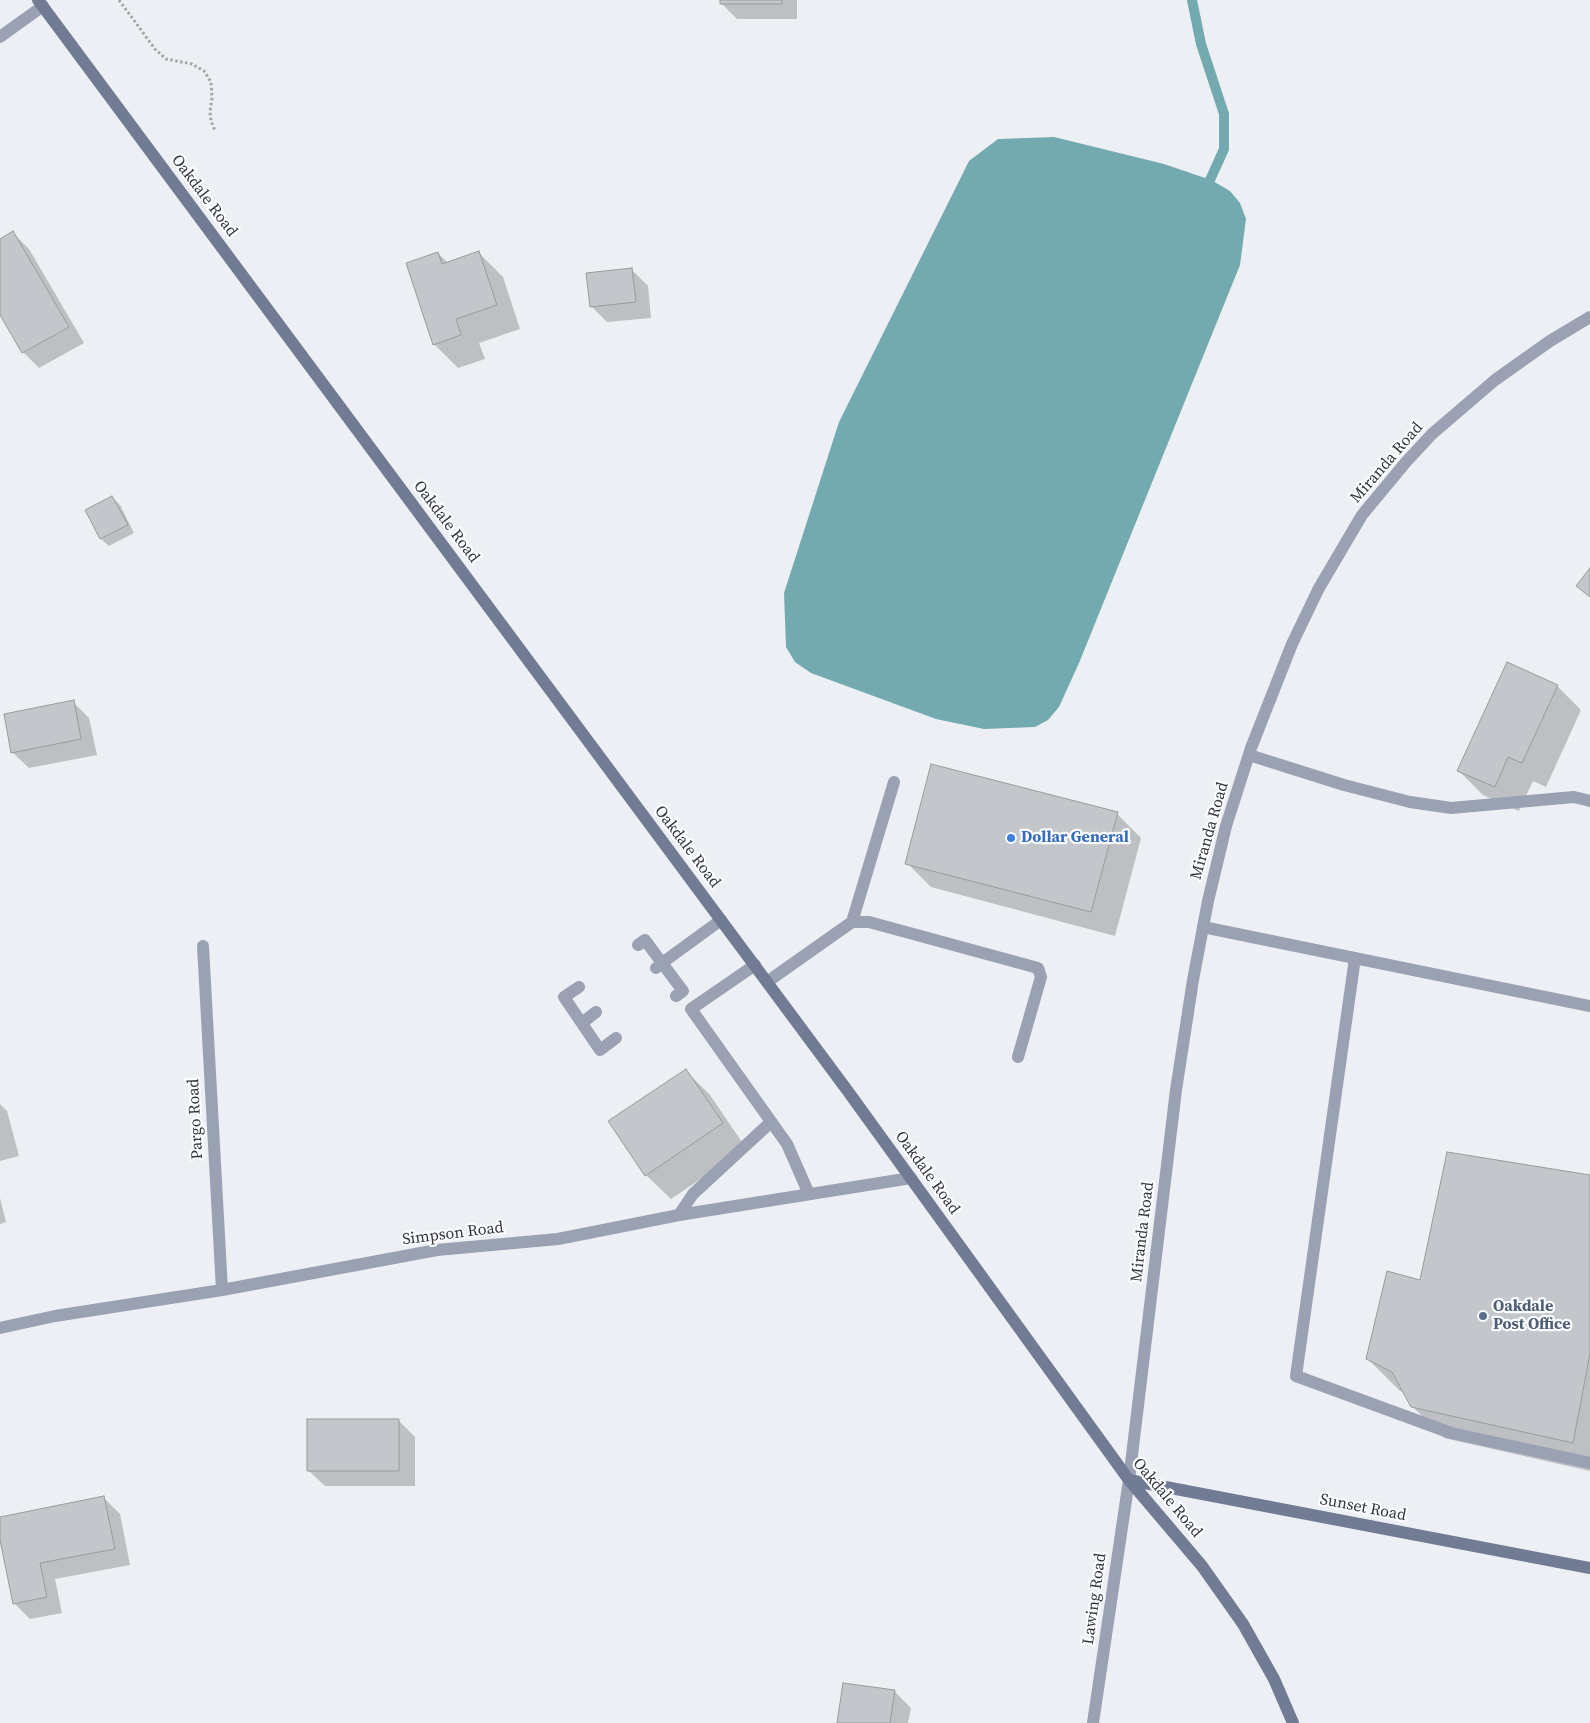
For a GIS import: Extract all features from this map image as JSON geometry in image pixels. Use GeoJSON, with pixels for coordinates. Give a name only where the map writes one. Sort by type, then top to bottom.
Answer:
{"type":"FeatureCollection","features":[{"type":"Feature","properties":{"kind":"main road","name":"Oakdale Road"},"geometry":{"type":"LineString","coordinates":[[41,3],[755,965],[1129,1480],[1202,1566],[1243,1624],[1274,1679],[1293,1723]]}},
{"type":"Feature","properties":{"kind":"main road","name":"Sunset Road"},"geometry":{"type":"LineString","coordinates":[[1129,1480],[1590,1568]]}},
{"type":"Feature","properties":{"kind":"street"},"geometry":{"type":"LineString","coordinates":[[0,37],[41,3]]}},
{"type":"Feature","properties":{"kind":"street","name":"Miranda Road"},"geometry":{"type":"LineString","coordinates":[[1129,1480],[1176,1090],[1203,926],[1226,826],[1249,755],[1292,644],[1319,588],[1362,515],[1406,462],[1446,422],[1495,380],[1550,341],[1590,317]]}},
{"type":"Feature","properties":{"kind":"street"},"geometry":{"type":"LineString","coordinates":[[1249,755],[1344,785],[1410,802],[1451,808],[1574,797],[1590,801]]}},
{"type":"Feature","properties":{"kind":"street"},"geometry":{"type":"LineString","coordinates":[[852,922],[894,782]]}},
{"type":"Feature","properties":{"kind":"street"},"geometry":{"type":"LineString","coordinates":[[659,965],[721,920]]}},
{"type":"Feature","properties":{"kind":"street"},"geometry":{"type":"LineString","coordinates":[[767,982],[852,922],[869,922],[1038,968],[1041,977],[1018,1057]]}},
{"type":"Feature","properties":{"kind":"street"},"geometry":{"type":"LineString","coordinates":[[1203,926],[1590,1006]]}},
{"type":"Feature","properties":{"kind":"street"},"geometry":{"type":"LineString","coordinates":[[638,945],[646,940],[659,965],[679,994],[787,1144],[808,1194]]}},
{"type":"Feature","properties":{"kind":"street","name":"Pargo Road"},"geometry":{"type":"LineString","coordinates":[[203,946],[222,1290]]}},
{"type":"Feature","properties":{"kind":"street"},"geometry":{"type":"LineString","coordinates":[[1355,958],[1296,1376],[1451,1433],[1590,1463]]}},
{"type":"Feature","properties":{"kind":"street"},"geometry":{"type":"LineString","coordinates":[[690,1009],[755,965]]}},
{"type":"Feature","properties":{"kind":"street"},"geometry":{"type":"LineString","coordinates":[[579,987],[564,997],[600,1050],[616,1038]]}},
{"type":"Feature","properties":{"kind":"street"},"geometry":{"type":"LineString","coordinates":[[582,1022],[596,1012]]}},
{"type":"Feature","properties":{"kind":"street"},"geometry":{"type":"LineString","coordinates":[[679,1215],[693,1194],[771,1122]]}},
{"type":"Feature","properties":{"kind":"street","name":"Simpson Road"},"geometry":{"type":"LineString","coordinates":[[0,1328],[55,1316],[222,1290],[437,1250],[558,1239],[679,1215],[911,1178]]}},
{"type":"Feature","properties":{"kind":"street","name":"Lawing Road"},"geometry":{"type":"LineString","coordinates":[[1094,1723],[1129,1480]]}},
{"type":"Feature","properties":{"kind":"path"},"geometry":{"type":"LineString","coordinates":[[119,0],[156,49],[166,59],[192,64],[204,71],[210,82],[212,98],[210,112],[215,131]]}},
{"type":"Feature","properties":{"kind":"water"},"geometry":{"type":"Polygon","coordinates":[[[1054,137],[1164,164],[1211,180],[1230,191],[1240,203],[1246,219],[1240,265],[1079,663],[1059,707],[1048,720],[1035,727],[984,729],[936,719],[811,673],[795,662],[786,647],[784,593],[839,422],[969,161],[998,139],[1054,137]]]}},
{"type":"Feature","properties":{"kind":"building"},"geometry":{"type":"Polygon","coordinates":[[[720,0],[782,0],[782,4],[720,4],[720,0]]]}},
{"type":"Feature","properties":{"kind":"building"},"geometry":{"type":"Polygon","coordinates":[[[13,231],[69,327],[22,353],[0,315],[0,239],[13,231]]]}},
{"type":"Feature","properties":{"kind":"building"},"geometry":{"type":"Polygon","coordinates":[[[479,251],[497,305],[456,319],[461,335],[433,345],[406,263],[438,252],[442,264],[479,251]]]}},
{"type":"Feature","properties":{"kind":"building"},"geometry":{"type":"Polygon","coordinates":[[[632,268],[636,302],[590,307],[586,273],[632,268]]]}},
{"type":"Feature","properties":{"kind":"building"},"geometry":{"type":"Polygon","coordinates":[[[112,496],[128,525],[100,539],[85,510],[112,496]]]}},
{"type":"Feature","properties":{"kind":"building"},"geometry":{"type":"Polygon","coordinates":[[[1590,568],[1590,597],[1576,586],[1590,568]]]}},
{"type":"Feature","properties":{"kind":"building"},"geometry":{"type":"Polygon","coordinates":[[[1507,662],[1558,685],[1522,763],[1508,757],[1495,787],[1457,771],[1507,662]]]}},
{"type":"Feature","properties":{"kind":"building"},"geometry":{"type":"Polygon","coordinates":[[[74,700],[81,739],[11,753],[4,714],[74,700]]]}},
{"type":"Feature","properties":{"kind":"building","name":"Dollar General"},"geometry":{"type":"Polygon","coordinates":[[[931,764],[1118,812],[1091,912],[905,864],[931,764]]]}},
{"type":"Feature","properties":{"kind":"building"},"geometry":{"type":"Polygon","coordinates":[[[686,1069],[723,1123],[645,1176],[608,1121],[686,1069]]]}},
{"type":"Feature","properties":{"kind":"building","name":"Oakdale Post Office"},"geometry":{"type":"Polygon","coordinates":[[[1447,1152],[1590,1175],[1590,1353],[1573,1443],[1411,1407],[1392,1372],[1366,1359],[1387,1271],[1420,1280],[1447,1152]]]}},
{"type":"Feature","properties":{"kind":"building"},"geometry":{"type":"Polygon","coordinates":[[[307,1419],[399,1419],[399,1471],[307,1471],[307,1419]]]}},
{"type":"Feature","properties":{"kind":"building"},"geometry":{"type":"Polygon","coordinates":[[[104,1496],[115,1549],[40,1563],[47,1597],[13,1604],[0,1540],[0,1517],[104,1496]]]}},
{"type":"Feature","properties":{"kind":"building"},"geometry":{"type":"Polygon","coordinates":[[[843,1683],[895,1690],[890,1723],[837,1723],[843,1683]]]}},
{"type":"Feature","properties":{"kind":"waterway"},"geometry":{"type":"LineString","coordinates":[[1192,0],[1201,44],[1224,114],[1224,149],[1210,180],[1200,189]]}},
{"type":"Feature","properties":{"kind":"place","name":"Dollar General"},"geometry":{"type":"Point","coordinates":[1011,838]}},
{"type":"Feature","properties":{"kind":"place","name":"Oakdale Post Office"},"geometry":{"type":"Point","coordinates":[1483,1316]}}]}
